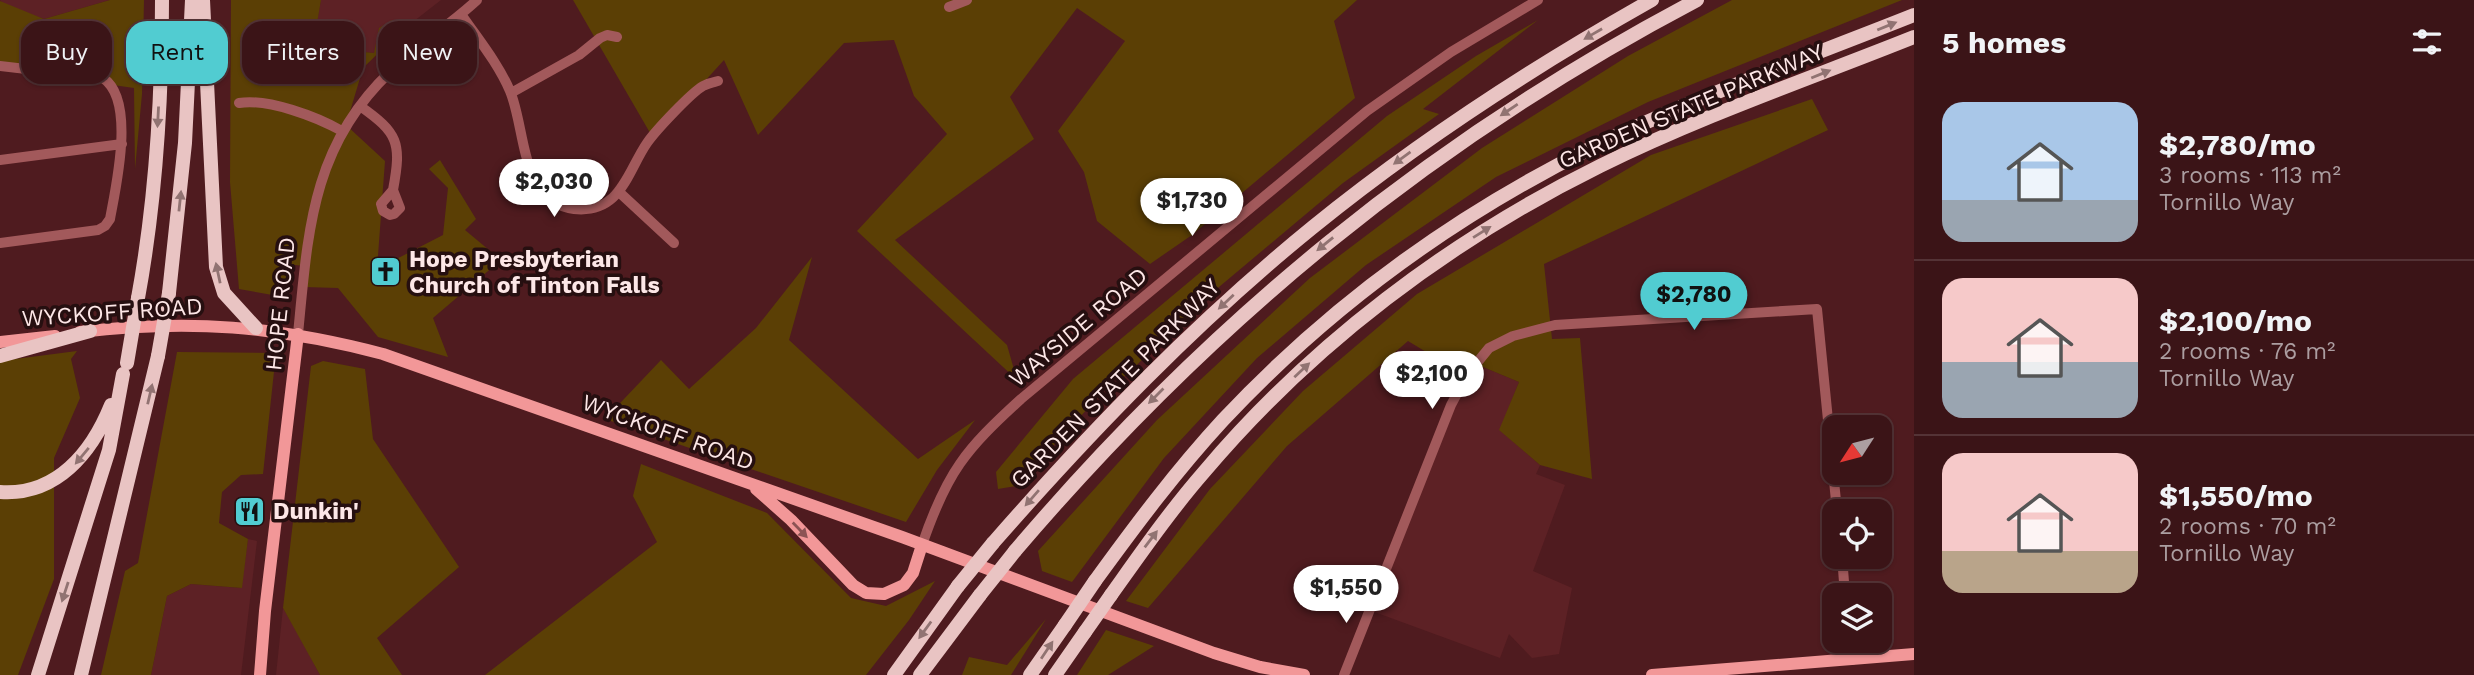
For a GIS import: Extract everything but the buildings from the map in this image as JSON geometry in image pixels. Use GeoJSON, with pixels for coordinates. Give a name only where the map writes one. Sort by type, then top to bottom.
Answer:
{"type":"FeatureCollection","features":[{"type":"Feature","properties":{"kind":"highway"},"geometry":{"type":"LineString","coordinates":[[40,673],[109,450],[138,298],[154,171],[162,0]]}},
{"type":"Feature","properties":{"kind":"highway"},"geometry":{"type":"LineString","coordinates":[[81,675],[158,356],[169,293],[185,143],[191,0]]}},
{"type":"Feature","properties":{"kind":"highway"},"geometry":{"type":"LineString","coordinates":[[203,0],[216,267],[224,293],[256,328]]}},
{"type":"Feature","properties":{"kind":"highway","name":"GARDEN STATE PARKWAY"},"geometry":{"type":"LineString","coordinates":[[894,675],[958,586],[1074,452],[1169,355],[1305,233],[1442,130],[1521,77],[1652,0]]}},
{"type":"Feature","properties":{"kind":"highway","name":"GARDEN STATE PARKWAY"},"geometry":{"type":"LineString","coordinates":[[920,675],[1015,551],[1087,468],[1160,392],[1232,324],[1326,242],[1418,172],[1526,99],[1600,53],[1697,0]]}},
{"type":"Feature","properties":{"kind":"highway","name":"GARDEN STATE PARKWAY"},"geometry":{"type":"LineString","coordinates":[[1030,675],[1095,581],[1175,476],[1254,388],[1327,321],[1423,247],[1500,197],[1591,148],[1696,102],[1914,15]]}},
{"type":"Feature","properties":{"kind":"highway","name":"GARDEN STATE PARKWAY"},"geometry":{"type":"LineString","coordinates":[[1055,675],[1185,495],[1267,404],[1349,329],[1429,267],[1515,212],[1611,161],[1914,37]]}},
{"type":"Feature","properties":{"kind":"highway"},"geometry":{"type":"LineString","coordinates":[[0,356],[90,331]]}},
{"type":"Feature","properties":{"kind":"highway"},"geometry":{"type":"LineString","coordinates":[[0,492],[19,491],[45,484],[76,463],[97,436],[125,368]]}},
{"type":"Feature","properties":{"kind":"main road","name":"WYCKOFF ROAD"},"geometry":{"type":"LineString","coordinates":[[0,342],[150,326],[256,328],[332,341],[409,362],[922,545],[1214,653],[1271,672],[1304,675]]}},
{"type":"Feature","properties":{"kind":"main road","name":"HOPE ROAD"},"geometry":{"type":"LineString","coordinates":[[260,675],[265,611],[298,334]]}},
{"type":"Feature","properties":{"kind":"main road"},"geometry":{"type":"LineString","coordinates":[[750,484],[791,520],[853,585],[866,593],[884,594],[904,585],[913,573],[922,545]]}},
{"type":"Feature","properties":{"kind":"main road"},"geometry":{"type":"LineString","coordinates":[[1652,675],[1914,654]]}},
{"type":"Feature","properties":{"kind":"street","name":"HOPE ROAD"},"geometry":{"type":"LineString","coordinates":[[298,334],[313,209],[323,173],[342,131],[389,72],[477,0]]}},
{"type":"Feature","properties":{"kind":"street"},"geometry":{"type":"LineString","coordinates":[[949,8],[967,0]]}},
{"type":"Feature","properties":{"kind":"street","name":"WAYSIDE ROAD"},"geometry":{"type":"LineString","coordinates":[[922,545],[940,495],[960,460],[984,433],[1021,399],[1367,111],[1444,56],[1538,0]]}},
{"type":"Feature","properties":{"kind":"street"},"geometry":{"type":"LineString","coordinates":[[461,14],[497,65],[511,93],[530,168],[544,193],[564,206],[585,209],[600,205],[619,192],[653,136],[699,88],[718,81]]}},
{"type":"Feature","properties":{"kind":"street"},"geometry":{"type":"LineString","coordinates":[[511,93],[579,55],[600,38],[607,35],[617,37]]}},
{"type":"Feature","properties":{"kind":"street"},"geometry":{"type":"LineString","coordinates":[[0,66],[103,78],[113,87],[116,95],[122,144],[112,207],[105,226],[98,230],[0,243]]}},
{"type":"Feature","properties":{"kind":"street"},"geometry":{"type":"LineString","coordinates":[[239,103],[255,102],[291,111],[342,131]]}},
{"type":"Feature","properties":{"kind":"street"},"geometry":{"type":"LineString","coordinates":[[360,106],[386,126],[395,140],[397,163],[393,190]]}},
{"type":"Feature","properties":{"kind":"street"},"geometry":{"type":"LineString","coordinates":[[0,160],[122,144]]}},
{"type":"Feature","properties":{"kind":"street"},"geometry":{"type":"LineString","coordinates":[[619,192],[674,243]]}},
{"type":"Feature","properties":{"kind":"street"},"geometry":{"type":"LineString","coordinates":[[1344,675],[1451,405],[1467,375],[1489,348],[1513,336],[1555,325],[1817,309],[1836,499]]}},
{"type":"Feature","properties":{"kind":"street"},"geometry":{"type":"LineString","coordinates":[[1851,653],[1852,660]]}},
{"type":"Feature","properties":{"kind":"shaded area"},"geometry":{"type":"Polygon","coordinates":[[[0,0],[110,0],[44,19],[3,4],[0,0]]]}},
{"type":"Feature","properties":{"kind":"shaded area"},"geometry":{"type":"Polygon","coordinates":[[[110,0],[144,0],[144,21],[126,21],[126,84],[142,84],[135,169],[134,88],[106,84],[112,84],[112,21],[21,21],[21,72],[0,66],[0,1],[44,19],[110,0]]]}},
{"type":"Feature","properties":{"kind":"shaded area"},"geometry":{"type":"Polygon","coordinates":[[[231,0],[321,0],[317,21],[242,21],[242,84],[358,84],[346,125],[385,161],[377,269],[443,235],[448,188],[429,169],[440,160],[476,219],[465,230],[501,260],[433,318],[448,357],[378,337],[338,288],[304,287],[305,266],[295,265],[284,297],[239,289],[230,182],[231,0]]]}},
{"type":"Feature","properties":{"kind":"shaded area"},"geometry":{"type":"Polygon","coordinates":[[[321,0],[441,0],[414,21],[378,21],[378,46],[374,53],[364,52],[364,21],[317,21],[321,0]]]}},
{"type":"Feature","properties":{"kind":"shaded area"},"geometry":{"type":"Polygon","coordinates":[[[573,0],[1357,0],[1334,21],[1355,98],[1192,235],[1150,264],[1097,221],[1084,172],[1058,131],[1125,41],[1077,8],[1010,97],[1034,139],[895,240],[1007,345],[1017,380],[857,231],[947,134],[914,96],[894,40],[844,43],[758,135],[724,60],[653,138],[573,0]]]}},
{"type":"Feature","properties":{"kind":"shaded area"},"geometry":{"type":"Polygon","coordinates":[[[1732,0],[1902,0],[1648,102],[1496,177],[1366,265],[1257,358],[1164,458],[1072,582],[1042,571],[1038,551],[1157,420],[1310,278],[1482,148],[1628,56],[1732,0]]]}},
{"type":"Feature","properties":{"kind":"shaded area"},"geometry":{"type":"Polygon","coordinates":[[[1538,20],[1423,109],[1439,114],[1343,183],[1188,313],[1126,376],[1116,378],[1016,486],[998,489],[996,472],[1073,379],[1387,116],[1476,56],[1538,20]]]}},
{"type":"Feature","properties":{"kind":"shaded area"},"geometry":{"type":"Polygon","coordinates":[[[378,33],[378,53],[364,67],[364,52],[374,53],[378,33]]]}},
{"type":"Feature","properties":{"kind":"shaded area"},"geometry":{"type":"Polygon","coordinates":[[[1812,99],[1828,130],[1544,264],[1552,339],[1580,338],[1592,479],[1540,465],[1499,430],[1519,382],[1466,360],[1462,368],[1451,367],[1408,341],[1287,446],[1148,608],[1126,601],[1210,489],[1303,391],[1417,294],[1651,155],[1812,99]]]}},
{"type":"Feature","properties":{"kind":"shaded area"},"geometry":{"type":"Polygon","coordinates":[[[812,257],[789,340],[918,459],[975,420],[937,470],[906,522],[605,419],[661,360],[689,389],[756,328],[812,257]]]}},
{"type":"Feature","properties":{"kind":"shaded area"},"geometry":{"type":"Polygon","coordinates":[[[77,351],[71,359],[80,398],[54,458],[54,579],[18,675],[0,675],[0,361],[77,351]]]}},
{"type":"Feature","properties":{"kind":"shaded area"},"geometry":{"type":"Polygon","coordinates":[[[177,352],[276,353],[263,474],[241,475],[222,492],[219,523],[248,539],[242,588],[191,584],[167,596],[151,675],[101,675],[125,571],[138,563],[177,352]]]}},
{"type":"Feature","properties":{"kind":"shaded area"},"geometry":{"type":"Polygon","coordinates":[[[1466,360],[1519,382],[1500,430],[1540,465],[1536,474],[1565,485],[1533,571],[1572,588],[1559,654],[1532,658],[1509,634],[1500,658],[1369,610],[1466,360]]]}},
{"type":"Feature","properties":{"kind":"shaded area"},"geometry":{"type":"Polygon","coordinates":[[[323,361],[365,369],[373,439],[459,567],[377,638],[402,675],[320,675],[283,608],[311,366],[323,361]]]}},
{"type":"Feature","properties":{"kind":"shaded area"},"geometry":{"type":"Polygon","coordinates":[[[641,464],[767,513],[851,598],[886,606],[935,581],[909,620],[866,675],[485,675],[657,542],[633,496],[641,464]]]}},
{"type":"Feature","properties":{"kind":"shaded area"},"geometry":{"type":"Polygon","coordinates":[[[248,539],[257,541],[241,675],[151,675],[167,596],[191,584],[241,588],[248,539]]]}},
{"type":"Feature","properties":{"kind":"shaded area"},"geometry":{"type":"Polygon","coordinates":[[[283,608],[299,635],[320,675],[276,675],[283,608]]]}},
{"type":"Feature","properties":{"kind":"shaded area"},"geometry":{"type":"Polygon","coordinates":[[[1046,619],[1011,675],[962,675],[969,657],[1007,665],[1046,619]]]}},
{"type":"Feature","properties":{"kind":"shaded area"},"geometry":{"type":"Polygon","coordinates":[[[1106,630],[1154,646],[1108,675],[1077,675],[1106,630]]]}},
{"type":"Feature","properties":{"kind":"place","name":"Hope Presbyterian Church of Tinton Falls"},"geometry":{"type":"Point","coordinates":[386,272]}},
{"type":"Feature","properties":{"kind":"place","name":"Dunkin'"},"geometry":{"type":"Point","coordinates":[250,511]}}]}
